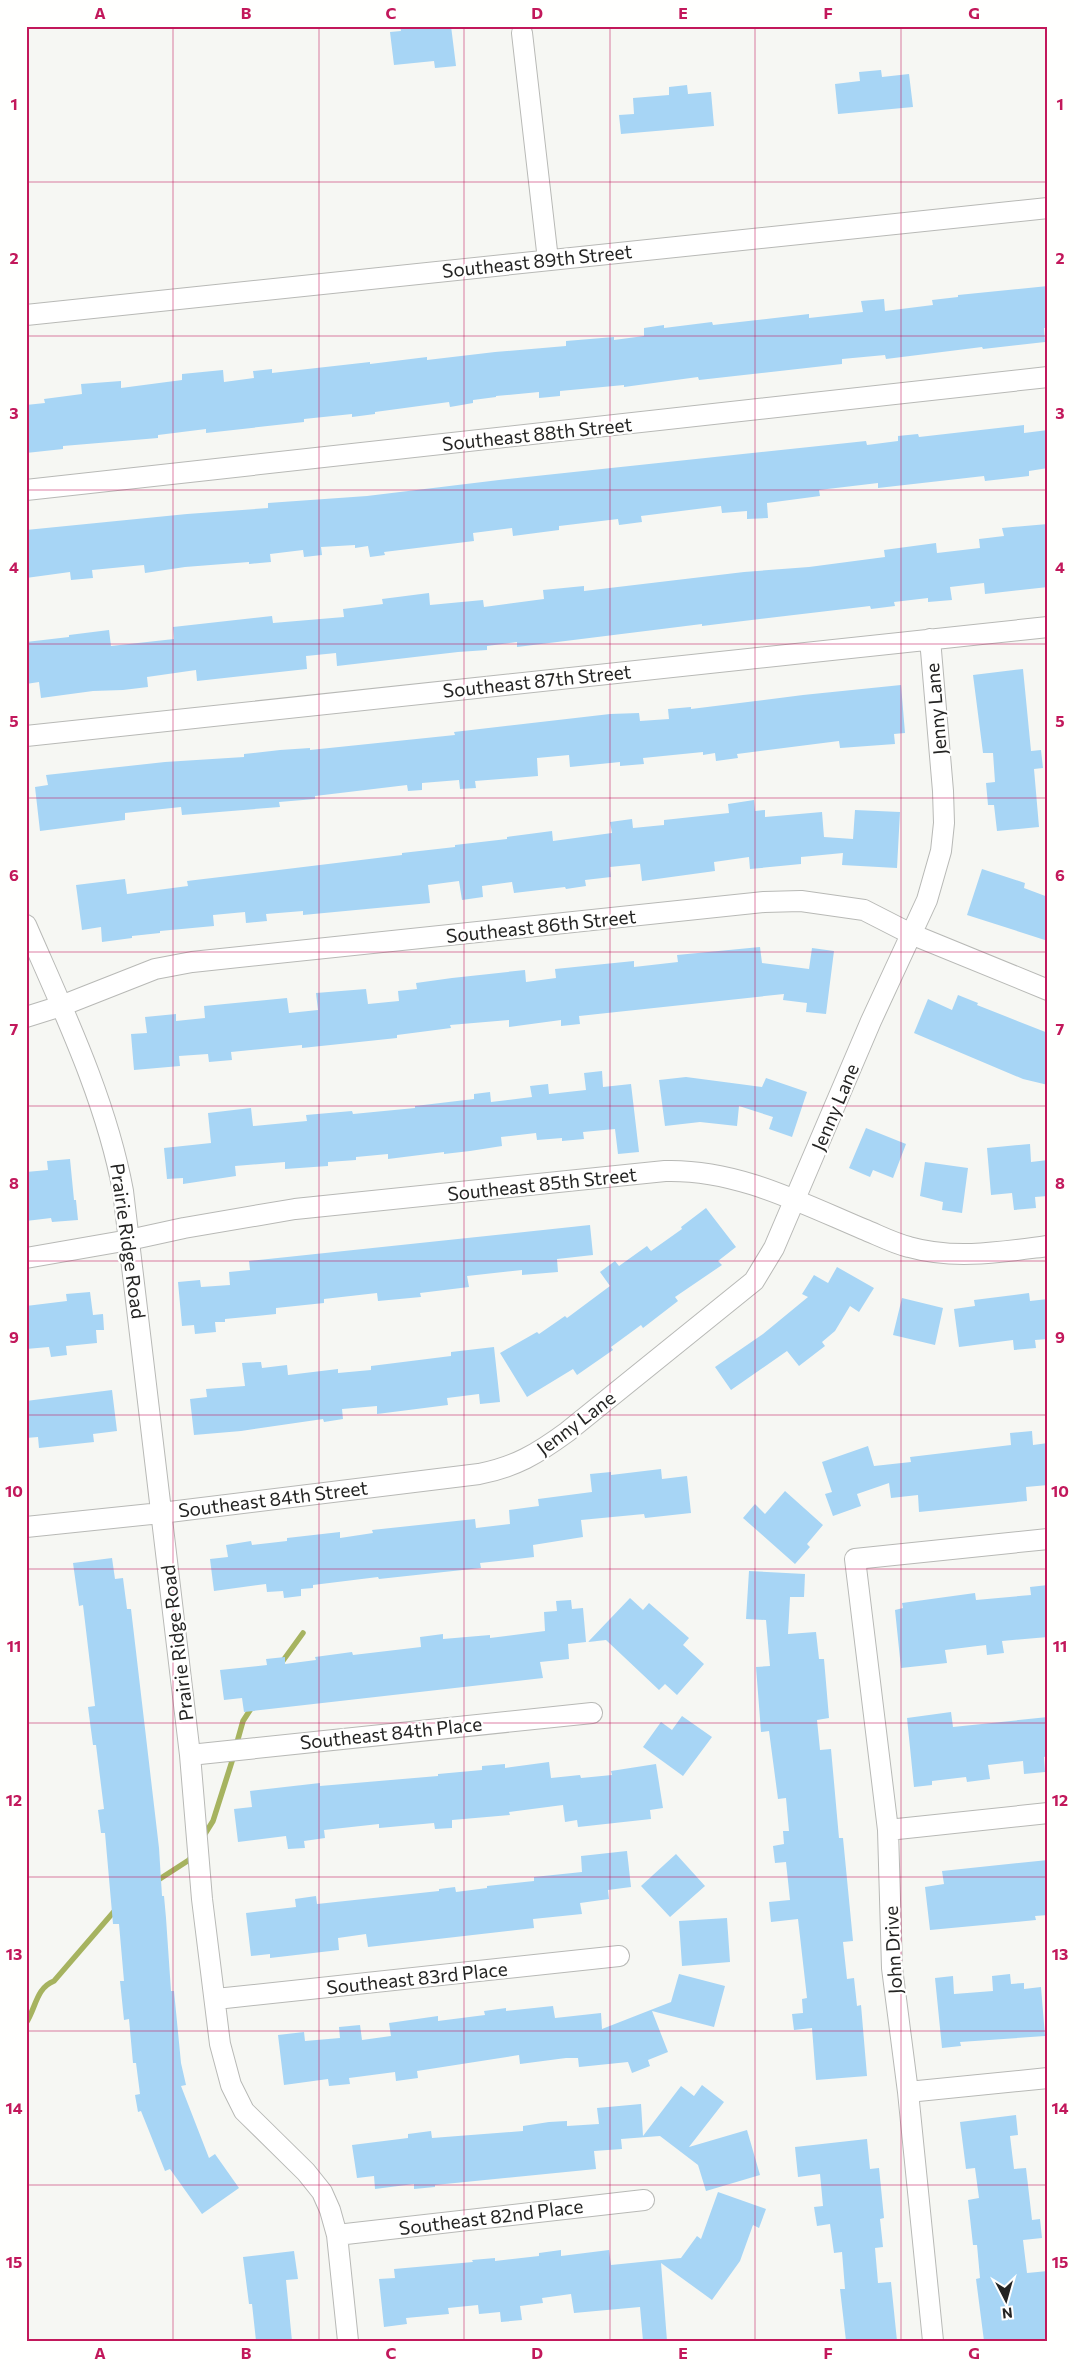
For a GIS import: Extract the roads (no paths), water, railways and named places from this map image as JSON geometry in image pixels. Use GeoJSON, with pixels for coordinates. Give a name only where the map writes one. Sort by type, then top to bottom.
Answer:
{"type":"FeatureCollection","features":[{"type":"Feature","properties":{"kind":"street"},"geometry":{"type":"LineString","coordinates":[[522,34],[548,260]]}},
{"type":"Feature","properties":{"kind":"street","name":"Southeast 89th Street"},"geometry":{"type":"LineString","coordinates":[[26,315],[1048,208]]}},
{"type":"Feature","properties":{"kind":"street","name":"Southeast 88th Street"},"geometry":{"type":"LineString","coordinates":[[26,490],[1048,377]]}},
{"type":"Feature","properties":{"kind":"street","name":"Southeast 87th Street"},"geometry":{"type":"LineString","coordinates":[[26,736],[1048,627]]}},
{"type":"Feature","properties":{"kind":"street","name":"Jenny Lane"},"geometry":{"type":"LineString","coordinates":[[519,1464],[542,1451],[567,1432],[754,1281],[774,1248],[871,1021],[927,900],[941,851],[944,823],[930,639]]}},
{"type":"Feature","properties":{"kind":"street","name":"Southeast 86th Street"},"geometry":{"type":"LineString","coordinates":[[26,1017],[61,1006],[154,969],[192,962],[764,902],[801,901],[864,910],[912,934],[1048,990]]}},
{"type":"Feature","properties":{"kind":"street","name":"Prairie Ridge Road"},"geometry":{"type":"LineString","coordinates":[[26,925],[61,1006],[116,1151],[129,1240],[162,1513],[190,1755],[202,1898],[216,1999],[220,2044],[231,2085],[244,2111],[306,2172],[322,2192],[330,2210],[337,2235],[348,2341]]}},
{"type":"Feature","properties":{"kind":"street","name":"Southeast 85th Street"},"geometry":{"type":"LineString","coordinates":[[26,1258],[295,1209],[690,1170],[752,1183],[907,1247],[938,1254],[962,1255],[1048,1246]]}},
{"type":"Feature","properties":{"kind":"street","name":"Southeast 84th Street"},"geometry":{"type":"LineString","coordinates":[[26,1527],[162,1513],[479,1474],[519,1464]]}},
{"type":"Feature","properties":{"kind":"street","name":"John Drive"},"geometry":{"type":"LineString","coordinates":[[933,2341],[908,2092],[892,1968],[888,1830],[855,1559],[1048,1540]]}},
{"type":"Feature","properties":{"kind":"street","name":"Southeast 84th Place"},"geometry":{"type":"LineString","coordinates":[[190,1755],[592,1713]]}},
{"type":"Feature","properties":{"kind":"street"},"geometry":{"type":"LineString","coordinates":[[888,1830],[1048,1813]]}},
{"type":"Feature","properties":{"kind":"street","name":"Southeast 83rd Place"},"geometry":{"type":"LineString","coordinates":[[216,1999],[618,1956]]}},
{"type":"Feature","properties":{"kind":"street"},"geometry":{"type":"LineString","coordinates":[[908,2092],[1048,2078]]}},
{"type":"Feature","properties":{"kind":"street","name":"Southeast 82nd Place"},"geometry":{"type":"LineString","coordinates":[[337,2235],[644,2200]]}},
{"type":"Feature","properties":{"kind":"waterway"},"geometry":{"type":"LineString","coordinates":[[282,1662],[303,1633]]}},
{"type":"Feature","properties":{"kind":"waterway"},"geometry":{"type":"LineString","coordinates":[[236,1746],[243,1721],[252,1707]]}},
{"type":"Feature","properties":{"kind":"waterway"},"geometry":{"type":"LineString","coordinates":[[203,1837],[213,1821],[234,1755]]}},
{"type":"Feature","properties":{"kind":"waterway"},"geometry":{"type":"LineString","coordinates":[[155,1882],[189,1860],[192,1856]]}},
{"type":"Feature","properties":{"kind":"waterway"},"geometry":{"type":"LineString","coordinates":[[26,2023],[43,1988],[54,1981],[117,1908]]}}]}
